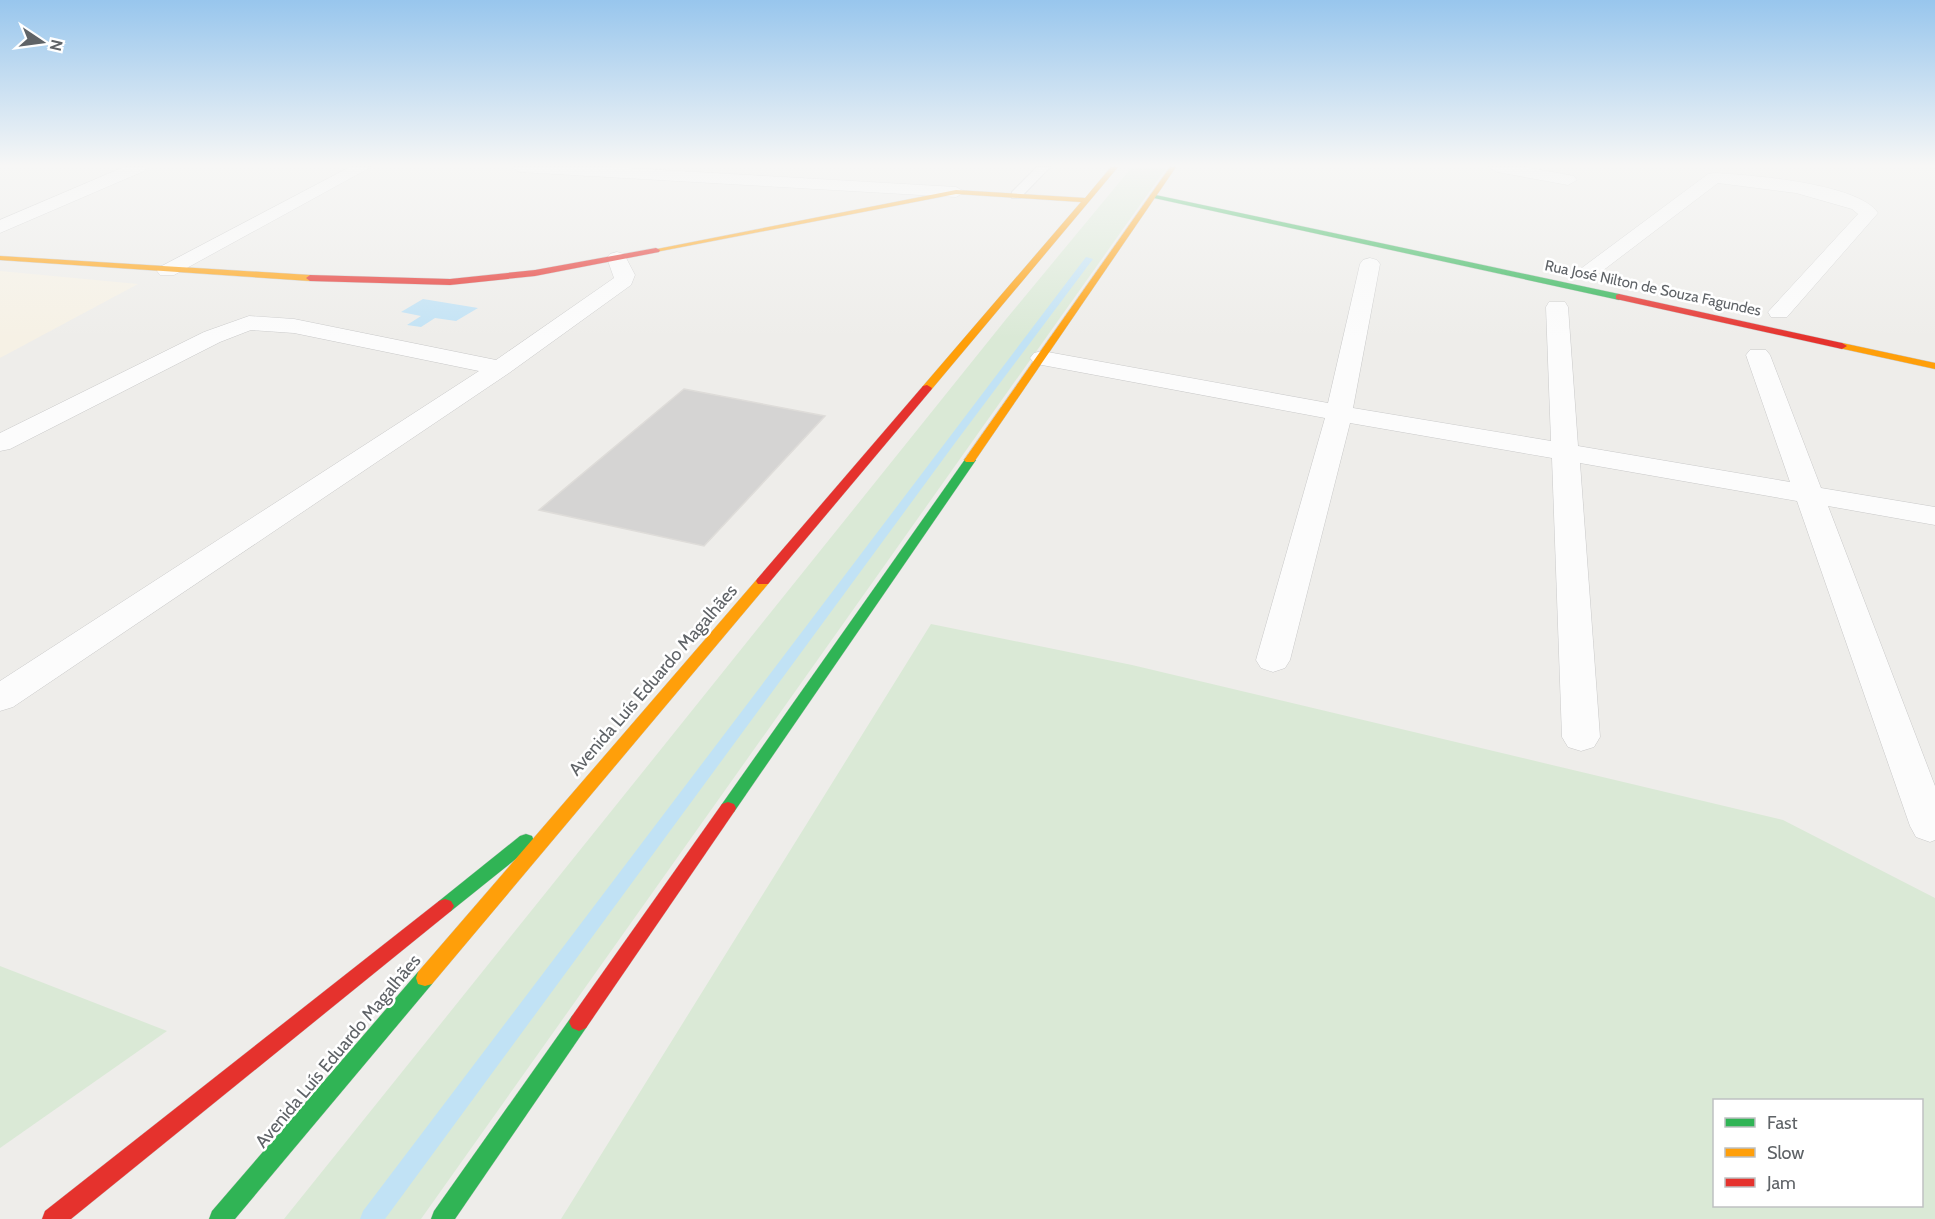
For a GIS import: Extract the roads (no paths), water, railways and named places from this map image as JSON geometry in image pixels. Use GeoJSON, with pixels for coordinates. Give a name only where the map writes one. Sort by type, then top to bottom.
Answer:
{"type":"FeatureCollection","features":[{"type":"Feature","properties":{"kind":"main road"},"geometry":{"type":"LineString","coordinates":[[0,258],[167,271],[377,282],[450,282],[535,273],[792,224]]}},
{"type":"Feature","properties":{"kind":"main road","name":"Avenida Luís Eduardo Magalhães"},"geometry":{"type":"LineString","coordinates":[[220,1219],[567,808],[1068,224]]}},
{"type":"Feature","properties":{"kind":"main road"},"geometry":{"type":"LineString","coordinates":[[442,1219],[1135,224]]}},
{"type":"Feature","properties":{"kind":"main road","name":"Rua José Nilton de Souza Fagundes"},"geometry":{"type":"LineString","coordinates":[[1282,224],[1935,366]]}},
{"type":"Feature","properties":{"kind":"main road"},"geometry":{"type":"LineString","coordinates":[[53,1219],[567,808]]}},
{"type":"Feature","properties":{"kind":"street"},"geometry":{"type":"LineString","coordinates":[[167,271],[256,224]]}},
{"type":"Feature","properties":{"kind":"street"},"geometry":{"type":"LineString","coordinates":[[1586,274],[1653,224]]}},
{"type":"Feature","properties":{"kind":"street"},"geometry":{"type":"LineString","coordinates":[[1779,312],[1859,224]]}},
{"type":"Feature","properties":{"kind":"street"},"geometry":{"type":"LineString","coordinates":[[7,687],[500,368],[624,281],[625,275],[617,258]]}},
{"type":"Feature","properties":{"kind":"street"},"geometry":{"type":"LineString","coordinates":[[1274,660],[1339,413],[1370,264]]}},
{"type":"Feature","properties":{"kind":"street"},"geometry":{"type":"LineString","coordinates":[[1557,306],[1567,453],[1581,737]]}},
{"type":"Feature","properties":{"kind":"street"},"geometry":{"type":"LineString","coordinates":[[0,444],[212,337],[249,324],[294,326],[500,368]]}},
{"type":"Feature","properties":{"kind":"street"},"geometry":{"type":"LineString","coordinates":[[1758,355],[1930,826]]}},
{"type":"Feature","properties":{"kind":"street"},"geometry":{"type":"LineString","coordinates":[[1042,358],[1339,413],[1935,516]]}},
{"type":"Feature","properties":{"kind":"water"},"geometry":{"type":"Polygon","coordinates":[[[423,299],[478,308],[456,321],[435,318],[421,327],[407,325],[421,316],[401,312],[423,299]]]}},
{"type":"Feature","properties":{"kind":"waterway"},"geometry":{"type":"LineString","coordinates":[[371,1219],[1089,259]]}}]}
